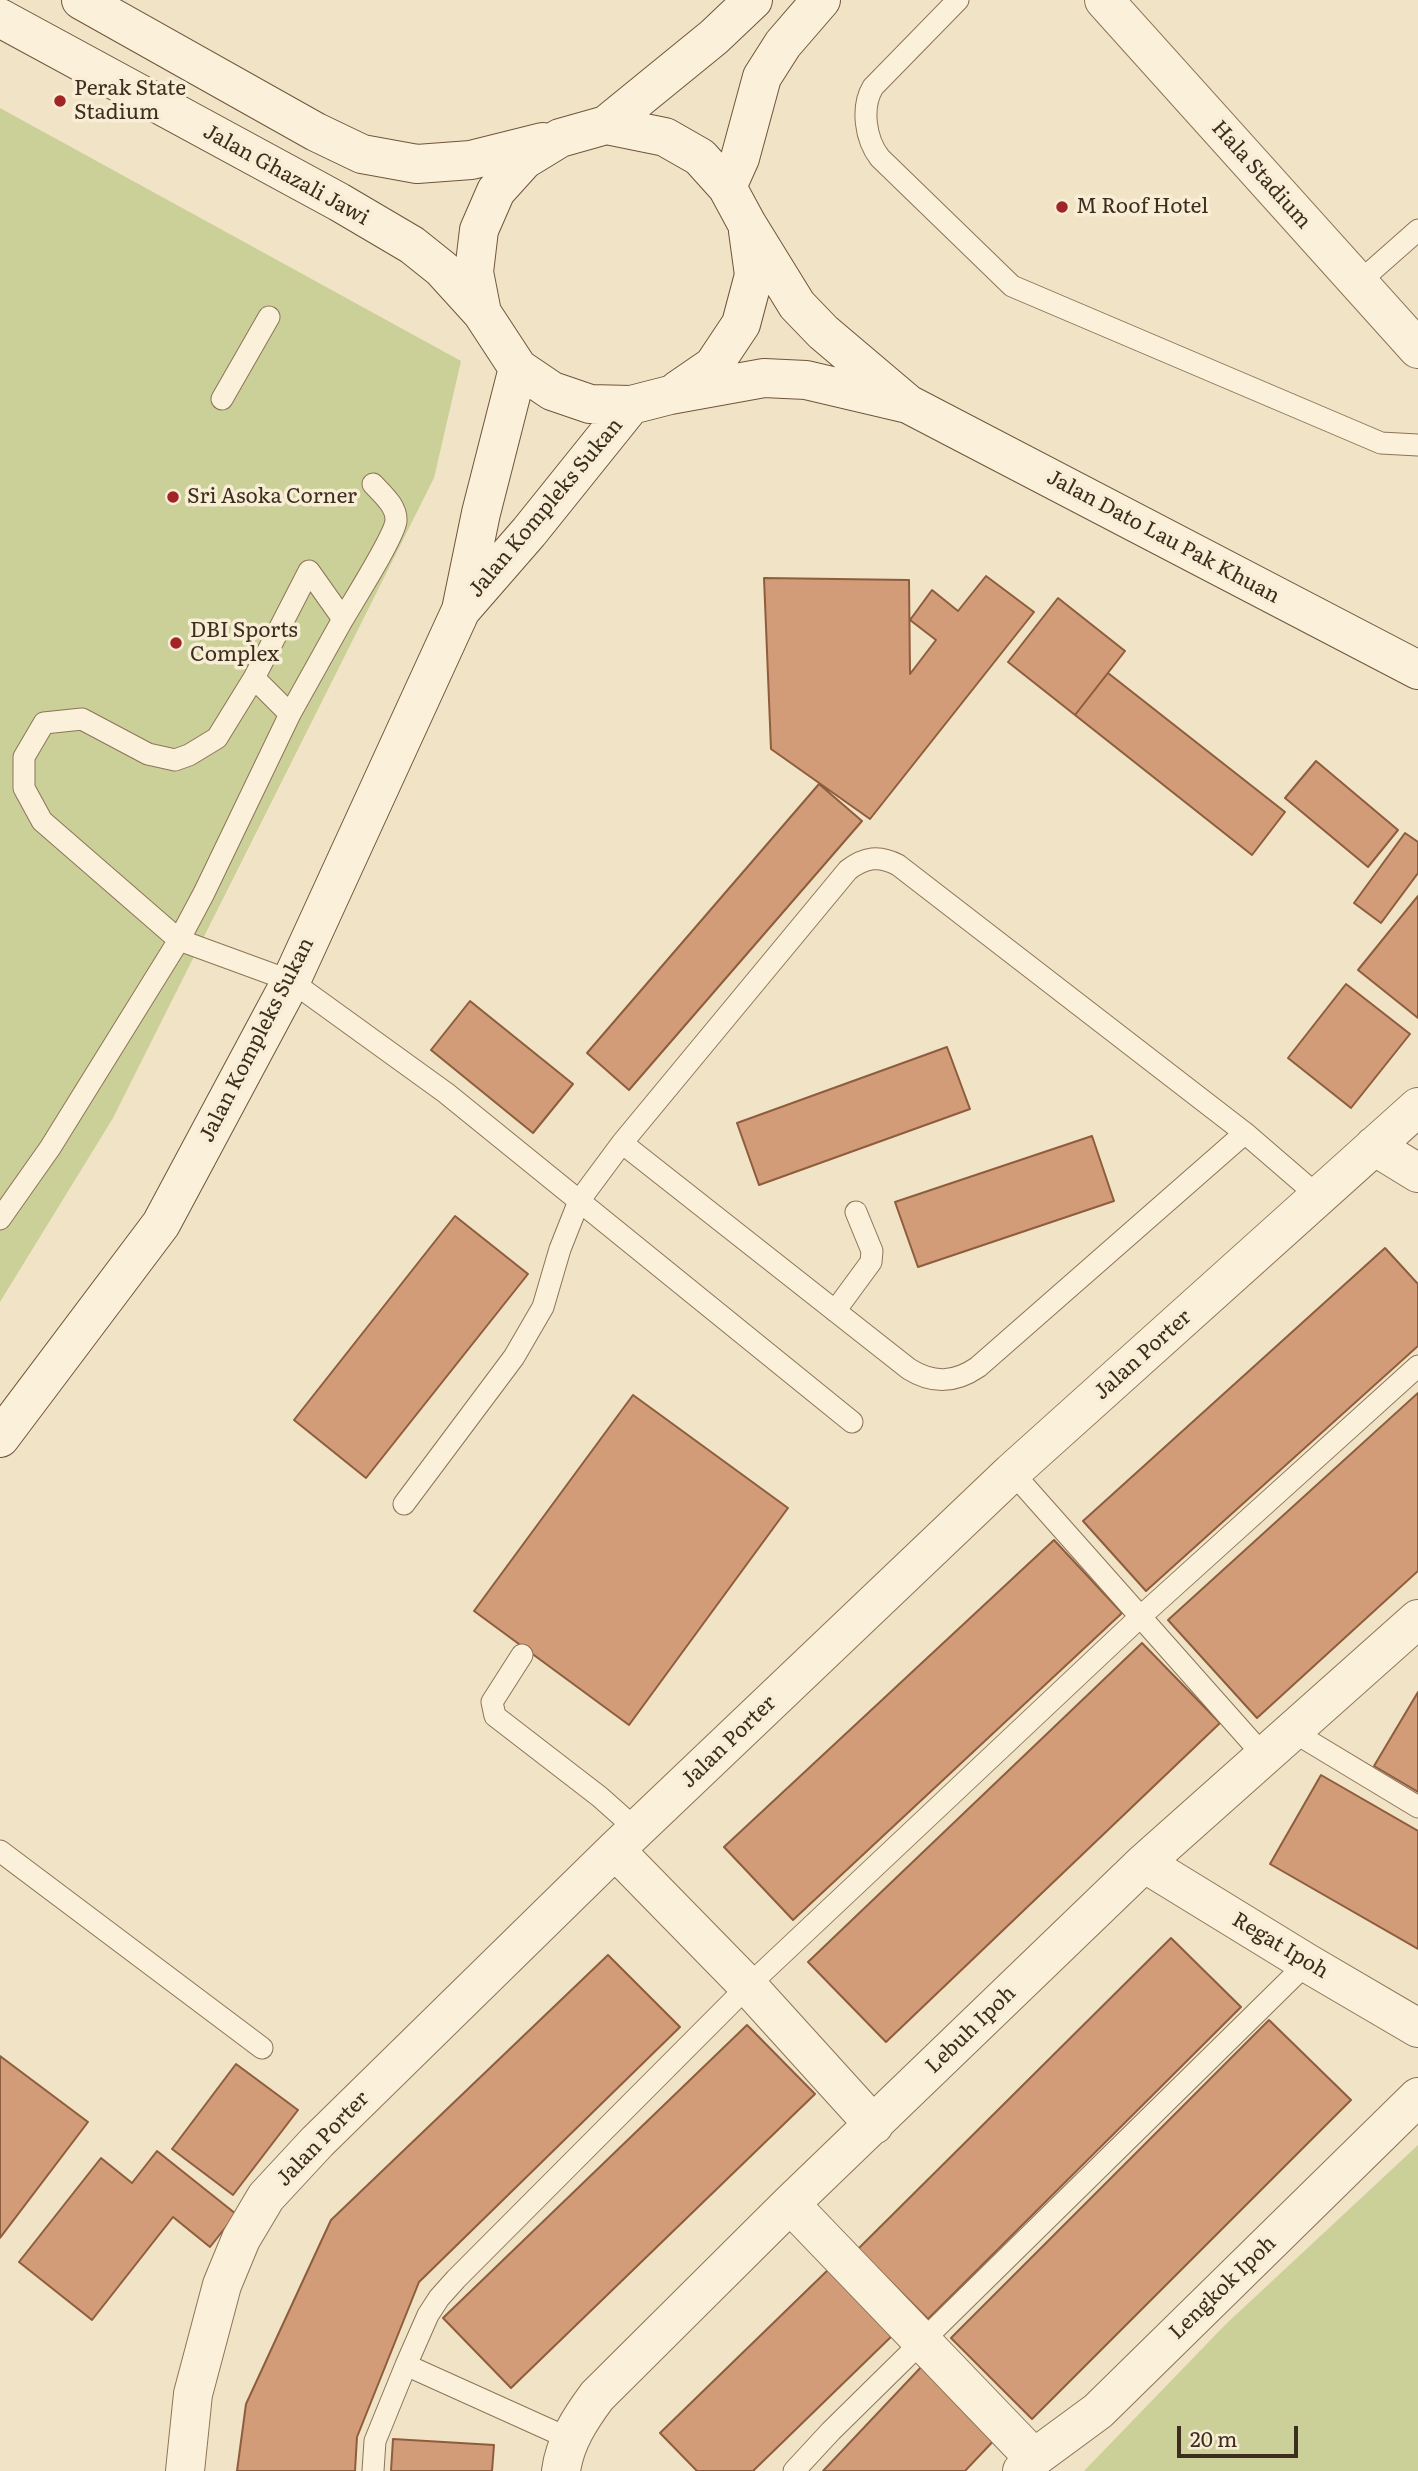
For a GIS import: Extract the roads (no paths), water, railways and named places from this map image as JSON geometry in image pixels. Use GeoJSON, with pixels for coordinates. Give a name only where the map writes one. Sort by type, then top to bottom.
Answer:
{"type":"FeatureCollection","features":[{"type":"Feature","properties":{"kind":"street"},"geometry":{"type":"LineString","coordinates":[[81,0],[316,132],[362,154],[417,164],[471,160],[606,125],[714,37],[753,0]]}},
{"type":"Feature","properties":{"kind":"street"},"geometry":{"type":"LineString","coordinates":[[727,187],[740,158],[762,77],[783,44],[821,0]]}},
{"type":"Feature","properties":{"kind":"street","name":"Hala Stadium"},"geometry":{"type":"LineString","coordinates":[[1104,0],[1418,349]]}},
{"type":"Feature","properties":{"kind":"street","name":"Jalan Ghazali Jawi"},"geometry":{"type":"LineString","coordinates":[[0,18],[339,202],[412,245],[442,270],[482,313]]}},
{"type":"Feature","properties":{"kind":"street"},"geometry":{"type":"LineString","coordinates":[[606,125],[665,137],[700,158],[727,187],[797,304],[823,331],[908,404]]}},
{"type":"Feature","properties":{"kind":"street"},"geometry":{"type":"LineString","coordinates":[[560,138],[524,160],[496,191],[479,230],[474,272],[482,313],[518,368],[552,391],[590,404],[631,405],[764,377],[806,380],[908,404]]}},
{"type":"Feature","properties":{"kind":"street"},"geometry":{"type":"LineString","coordinates":[[670,395],[713,366],[741,324],[754,275],[747,224]]}},
{"type":"Feature","properties":{"kind":"street","name":"Jalan Kompleks Sukan"},"geometry":{"type":"LineString","coordinates":[[0,1438],[161,1224],[291,981],[461,610],[481,513],[518,368]]}},
{"type":"Feature","properties":{"kind":"street","name":"Jalan Dato Lau Pak Khuan"},"geometry":{"type":"LineString","coordinates":[[908,404],[1418,670]]}},
{"type":"Feature","properties":{"kind":"street","name":"Jalan Kompleks Sukan"},"geometry":{"type":"LineString","coordinates":[[461,610],[529,532],[631,405]]}},
{"type":"Feature","properties":{"kind":"street","name":"Jalan Porter"},"geometry":{"type":"LineString","coordinates":[[185,2471],[193,2395],[222,2285],[241,2239],[266,2197],[317,2142],[626,1840],[1012,1472],[1418,1107]]}},
{"type":"Feature","properties":{"kind":"street"},"geometry":{"type":"LineString","coordinates":[[1374,1146],[1418,1173]]}},
{"type":"Feature","properties":{"kind":"street","name":"Lebuh Ipoh"},"geometry":{"type":"LineString","coordinates":[[566,2455],[582,2416],[597,2396],[790,2204],[1144,1863],[1418,1619]]}},
{"type":"Feature","properties":{"kind":"street"},"geometry":{"type":"LineString","coordinates":[[626,1840],[748,1986],[874,2125]]}},
{"type":"Feature","properties":{"kind":"street","name":"Regat Ipoh"},"geometry":{"type":"LineString","coordinates":[[1144,1863],[1418,2028]]}},
{"type":"Feature","properties":{"kind":"street","name":"Lengkok Ipoh"},"geometry":{"type":"LineString","coordinates":[[1028,2464],[1098,2411],[1418,2097]]}},
{"type":"Feature","properties":{"kind":"street"},"geometry":{"type":"LineString","coordinates":[[790,2204],[924,2341],[1028,2464]]}},
{"type":"Feature","properties":{"kind":"lane"},"geometry":{"type":"LineString","coordinates":[[958,0],[873,87],[866,113],[871,142],[880,158],[1012,286],[1381,443],[1418,444]]}},
{"type":"Feature","properties":{"kind":"lane"},"geometry":{"type":"LineString","coordinates":[[1358,283],[1418,230]]}},
{"type":"Feature","properties":{"kind":"lane"},"geometry":{"type":"LineString","coordinates":[[222,399],[269,317]]}},
{"type":"Feature","properties":{"kind":"lane"},"geometry":{"type":"LineString","coordinates":[[0,1219],[50,1148],[180,940],[289,714],[386,544],[396,521],[391,504],[373,484]]}},
{"type":"Feature","properties":{"kind":"lane"},"geometry":{"type":"LineString","coordinates":[[343,619],[309,571],[254,677],[217,738],[175,760],[148,754],[82,719],[44,723],[24,757],[24,788],[42,821],[180,940],[291,981],[446,1093],[852,1422]]}},
{"type":"Feature","properties":{"kind":"lane"},"geometry":{"type":"LineString","coordinates":[[254,677],[289,714]]}},
{"type":"Feature","properties":{"kind":"lane"},"geometry":{"type":"LineString","coordinates":[[404,1504],[514,1357],[543,1307],[560,1249],[579,1201],[622,1143],[848,870],[859,862],[872,858],[886,859],[898,865],[1245,1133],[1318,1196]]}},
{"type":"Feature","properties":{"kind":"lane"},"geometry":{"type":"LineString","coordinates":[[622,1143],[921,1377],[951,1380],[965,1376],[978,1367],[1245,1133]]}},
{"type":"Feature","properties":{"kind":"lane"},"geometry":{"type":"LineString","coordinates":[[835,1311],[870,1262],[872,1251],[856,1212]]}},
{"type":"Feature","properties":{"kind":"lane"},"geometry":{"type":"LineString","coordinates":[[373,2471],[374,2441],[428,2315],[439,2298],[748,1986],[1139,1618],[1418,1366]]}},
{"type":"Feature","properties":{"kind":"lane"},"geometry":{"type":"LineString","coordinates":[[1012,1472],[1264,1756]]}},
{"type":"Feature","properties":{"kind":"lane"},"geometry":{"type":"LineString","coordinates":[[522,1655],[492,1702],[495,1716],[600,1797],[626,1840]]}},
{"type":"Feature","properties":{"kind":"lane"},"geometry":{"type":"LineString","coordinates":[[1292,1731],[1418,1807]]}},
{"type":"Feature","properties":{"kind":"lane"},"geometry":{"type":"LineString","coordinates":[[0,1851],[262,2048]]}},
{"type":"Feature","properties":{"kind":"lane"},"geometry":{"type":"LineString","coordinates":[[794,2471],[831,2431],[1307,1963]]}},
{"type":"Feature","properties":{"kind":"lane"},"geometry":{"type":"LineString","coordinates":[[406,2365],[566,2455]]}},
{"type":"Feature","properties":{"kind":"place","name":"Perak State Stadium"},"geometry":{"type":"Point","coordinates":[60,101]}},
{"type":"Feature","properties":{"kind":"place","name":"M Roof Hotel"},"geometry":{"type":"Point","coordinates":[1062,207]}},
{"type":"Feature","properties":{"kind":"place","name":"Sri Asoka Corner"},"geometry":{"type":"Point","coordinates":[173,497]}},
{"type":"Feature","properties":{"kind":"place","name":"DBI Sports Complex"},"geometry":{"type":"Point","coordinates":[176,643]}}]}
